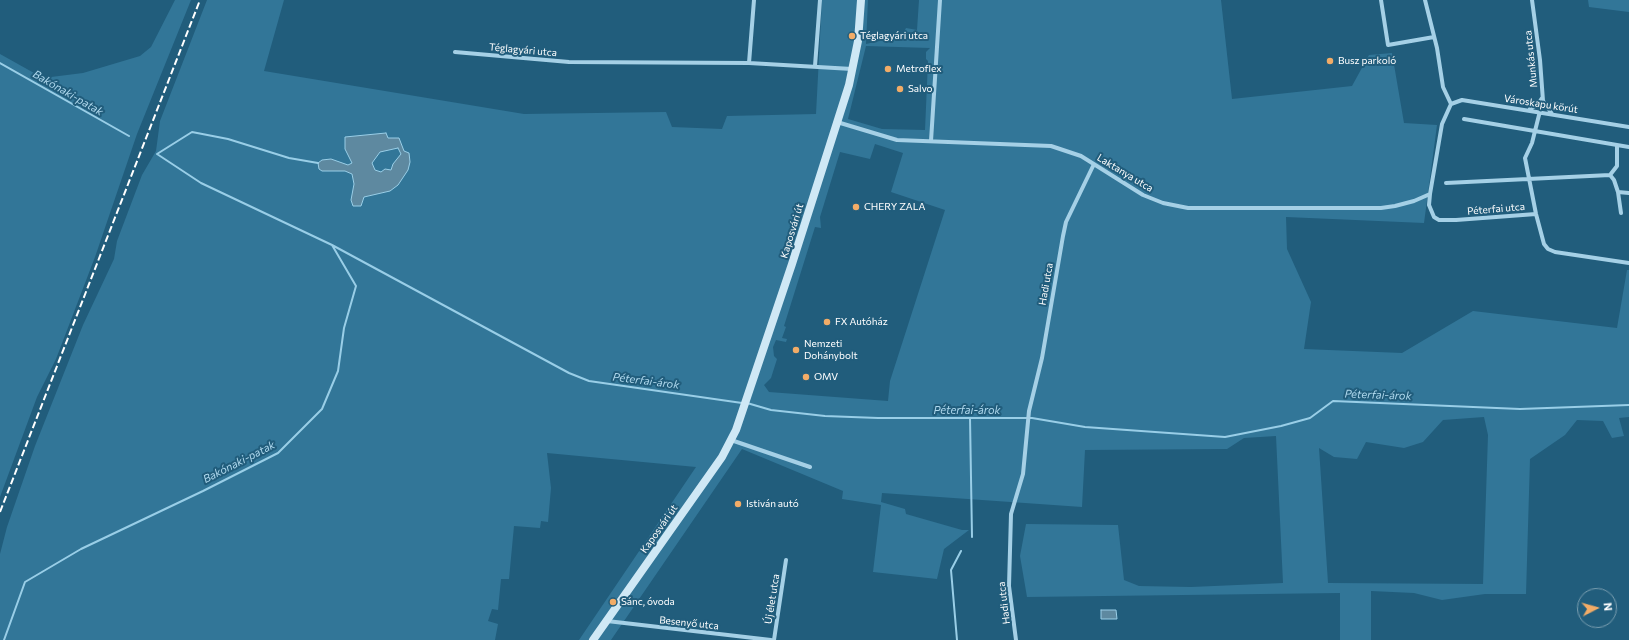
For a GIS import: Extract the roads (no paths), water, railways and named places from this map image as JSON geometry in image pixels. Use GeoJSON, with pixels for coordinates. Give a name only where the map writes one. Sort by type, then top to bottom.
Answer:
{"type":"FeatureCollection","features":[{"type":"Feature","properties":{"kind":"main road","name":"Kaposvári út"},"geometry":{"type":"LineString","coordinates":[[593,640],[707,478],[731,440],[747,402],[853,69],[861,0]]}},
{"type":"Feature","properties":{"kind":"street"},"geometry":{"type":"LineString","coordinates":[[750,63],[754,0]]}},
{"type":"Feature","properties":{"kind":"street"},"geometry":{"type":"LineString","coordinates":[[815,66],[820,0]]}},
{"type":"Feature","properties":{"kind":"street"},"geometry":{"type":"LineString","coordinates":[[931,141],[940,0]]}},
{"type":"Feature","properties":{"kind":"street"},"geometry":{"type":"LineString","coordinates":[[1381,0],[1388,45],[1434,37]]}},
{"type":"Feature","properties":{"kind":"street"},"geometry":{"type":"LineString","coordinates":[[1425,0],[1434,37],[1443,87],[1451,104],[1442,124],[1430,194]]}},
{"type":"Feature","properties":{"kind":"street","name":"Munkás utca"},"geometry":{"type":"LineString","coordinates":[[1528,109],[1538,104],[1543,96],[1532,0]]}},
{"type":"Feature","properties":{"kind":"street","name":"Téglagyári utca"},"geometry":{"type":"LineString","coordinates":[[455,52],[576,62],[750,63],[853,69]]}},
{"type":"Feature","properties":{"kind":"street"},"geometry":{"type":"LineString","coordinates":[[1543,96],[1545,106],[1552,114]]}},
{"type":"Feature","properties":{"kind":"street","name":"Városkapu körút"},"geometry":{"type":"LineString","coordinates":[[1451,104],[1462,100],[1528,109],[1629,127]]}},
{"type":"Feature","properties":{"kind":"street"},"geometry":{"type":"LineString","coordinates":[[1536,214],[1525,155],[1532,143],[1540,111]]}},
{"type":"Feature","properties":{"kind":"street"},"geometry":{"type":"LineString","coordinates":[[1464,119],[1629,147]]}},
{"type":"Feature","properties":{"kind":"street","name":"Laktanya utca"},"geometry":{"type":"LineString","coordinates":[[837,122],[889,138],[1051,146],[1074,153],[1143,195],[1169,204],[1188,208],[1381,208],[1401,205],[1430,194]]}},
{"type":"Feature","properties":{"kind":"street"},"geometry":{"type":"LineString","coordinates":[[1610,176],[1617,166],[1617,145]]}},
{"type":"Feature","properties":{"kind":"street","name":"Hadi utca"},"geometry":{"type":"LineString","coordinates":[[1016,640],[1009,586],[1010,530],[1013,505],[1023,474],[1027,423],[1042,358],[1064,230],[1094,164]]}},
{"type":"Feature","properties":{"kind":"street"},"geometry":{"type":"LineString","coordinates":[[1446,183],[1610,176],[1614,180],[1618,192],[1621,213]]}},
{"type":"Feature","properties":{"kind":"street"},"geometry":{"type":"LineString","coordinates":[[1618,192],[1629,193]]}},
{"type":"Feature","properties":{"kind":"street","name":"Péterfai utca"},"geometry":{"type":"LineString","coordinates":[[1430,194],[1430,208],[1434,217],[1439,220],[1536,214],[1544,244],[1548,249],[1555,252],[1629,263]]}},
{"type":"Feature","properties":{"kind":"street"},"geometry":{"type":"LineString","coordinates":[[731,440],[810,467]]}},
{"type":"Feature","properties":{"kind":"street","name":"Új élet utca"},"geometry":{"type":"LineString","coordinates":[[773,640],[786,560]]}},
{"type":"Feature","properties":{"kind":"street","name":"Besenyő utca"},"geometry":{"type":"LineString","coordinates":[[606,621],[773,640]]}},
{"type":"Feature","properties":{"kind":"waterway","name":"Bakónaki-patak"},"geometry":{"type":"LineString","coordinates":[[0,63],[129,136]]}},
{"type":"Feature","properties":{"kind":"waterway","name":"Bakónaki-patak"},"geometry":{"type":"LineString","coordinates":[[4,640],[25,582],[81,549],[203,491],[278,453],[322,409],[338,371],[344,328],[356,286],[332,245],[201,183],[157,154],[192,132],[228,139],[289,158],[318,163]]}},
{"type":"Feature","properties":{"kind":"waterway","name":"Péterfai-árok"},"geometry":{"type":"LineString","coordinates":[[332,245],[569,373],[589,381],[742,403]]}},
{"type":"Feature","properties":{"kind":"waterway","name":"Péterfai-árok"},"geometry":{"type":"LineString","coordinates":[[747,403],[771,410],[825,416],[878,418],[1032,418],[1085,427],[1225,437],[1281,426],[1310,418],[1333,401],[1520,409],[1629,405]]}},
{"type":"Feature","properties":{"kind":"waterway"},"geometry":{"type":"LineString","coordinates":[[970,418],[972,537]]}},
{"type":"Feature","properties":{"kind":"waterway"},"geometry":{"type":"LineString","coordinates":[[957,640],[951,570],[961,551]]}},
{"type":"Feature","properties":{"kind":"railway"},"geometry":{"type":"LineString","coordinates":[[0,512],[200,0]]}},
{"type":"Feature","properties":{"kind":"place","name":"Téglagyári utca"},"geometry":{"type":"Point","coordinates":[852,36]}},
{"type":"Feature","properties":{"kind":"place","name":"Busz parkoló"},"geometry":{"type":"Point","coordinates":[1330,61]}},
{"type":"Feature","properties":{"kind":"place","name":"Metroflex"},"geometry":{"type":"Point","coordinates":[888,69]}},
{"type":"Feature","properties":{"kind":"place","name":"Salvo"},"geometry":{"type":"Point","coordinates":[900,89]}},
{"type":"Feature","properties":{"kind":"place","name":"CHERY ZALA"},"geometry":{"type":"Point","coordinates":[856,207]}},
{"type":"Feature","properties":{"kind":"place","name":"FX Autóház"},"geometry":{"type":"Point","coordinates":[827,322]}},
{"type":"Feature","properties":{"kind":"place","name":"Nemzeti Dohánybolt"},"geometry":{"type":"Point","coordinates":[796,350]}},
{"type":"Feature","properties":{"kind":"place","name":"OMV"},"geometry":{"type":"Point","coordinates":[806,377]}},
{"type":"Feature","properties":{"kind":"place","name":"Istiván autó"},"geometry":{"type":"Point","coordinates":[738,504]}},
{"type":"Feature","properties":{"kind":"place","name":"Sánc, óvoda"},"geometry":{"type":"Point","coordinates":[613,602]}}]}
